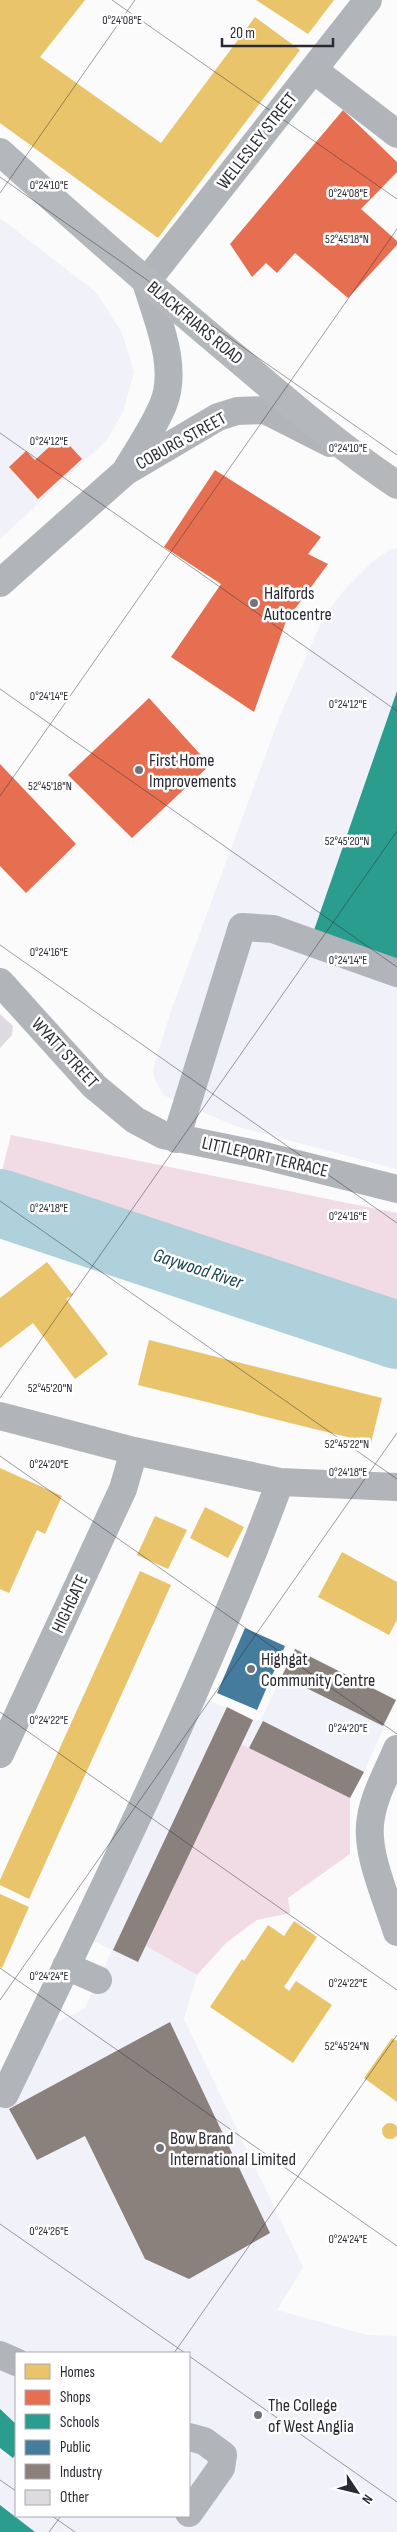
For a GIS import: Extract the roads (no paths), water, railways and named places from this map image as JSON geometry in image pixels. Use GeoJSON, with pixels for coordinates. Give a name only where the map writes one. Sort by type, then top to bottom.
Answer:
{"type":"FeatureCollection","features":[{"type":"Feature","properties":{"kind":"main road","name":"BLACKFRIARS ROAD"},"geometry":{"type":"LineString","coordinates":[[0,152],[146,282],[347,451],[397,485]]}},
{"type":"Feature","properties":{"kind":"street","name":"WELLESLEY STREET"},"geometry":{"type":"LineString","coordinates":[[146,282],[368,0]]}},
{"type":"Feature","properties":{"kind":"street"},"geometry":{"type":"LineString","coordinates":[[314,70],[397,134]]}},
{"type":"Feature","properties":{"kind":"street","name":"COBURG STREET"},"geometry":{"type":"LineString","coordinates":[[125,472],[164,404],[168,372],[164,340],[146,282]]}},
{"type":"Feature","properties":{"kind":"street","name":"COBURG STREET"},"geometry":{"type":"LineString","coordinates":[[0,583],[125,472],[218,417],[237,411],[265,410],[347,451]]}},
{"type":"Feature","properties":{"kind":"street"},"geometry":{"type":"LineString","coordinates":[[176,1139],[242,927],[273,929],[397,973]]}},
{"type":"Feature","properties":{"kind":"street","name":"WYATT STREET"},"geometry":{"type":"LineString","coordinates":[[0,982],[94,1086],[135,1120]]}},
{"type":"Feature","properties":{"kind":"street","name":"LITTLEPORT TERRACE"},"geometry":{"type":"LineString","coordinates":[[135,1120],[162,1135],[176,1139],[261,1155],[397,1189]]}},
{"type":"Feature","properties":{"kind":"street"},"geometry":{"type":"LineString","coordinates":[[0,1416],[134,1451],[280,1482],[397,1487]]}},
{"type":"Feature","properties":{"kind":"street","name":"HIGHGATE"},"geometry":{"type":"LineString","coordinates":[[0,1754],[124,1489],[134,1451]]}},
{"type":"Feature","properties":{"kind":"street"},"geometry":{"type":"LineString","coordinates":[[5,2094],[236,1598],[280,1482]]}},
{"type":"Feature","properties":{"kind":"street"},"geometry":{"type":"LineString","coordinates":[[397,1749],[371,1817],[370,1836],[397,1932]]}},
{"type":"Feature","properties":{"kind":"street"},"geometry":{"type":"LineString","coordinates":[[66,1966],[98,1980]]}},
{"type":"Feature","properties":{"kind":"street"},"geometry":{"type":"LineString","coordinates":[[0,2355],[15,2362]]}},
{"type":"Feature","properties":{"kind":"street"},"geometry":{"type":"LineString","coordinates":[[190,2437],[204,2441],[223,2455],[221,2468],[190,2511]]}},
{"type":"Feature","properties":{"kind":"street"},"geometry":{"type":"LineString","coordinates":[[175,2532],[186,2517]]}},
{"type":"Feature","properties":{"kind":"waterway","name":"Gaywood River"},"geometry":{"type":"LineString","coordinates":[[0,1203],[397,1335]]}},
{"type":"Feature","properties":{"kind":"place","name":"Halfords Autocentre"},"geometry":{"type":"Point","coordinates":[254,603]}},
{"type":"Feature","properties":{"kind":"place","name":"First Home Improvements"},"geometry":{"type":"Point","coordinates":[139,770]}},
{"type":"Feature","properties":{"kind":"place","name":"Highgat Community Centre"},"geometry":{"type":"Point","coordinates":[251,1669]}},
{"type":"Feature","properties":{"kind":"place","name":"Bow Brand International Limited"},"geometry":{"type":"Point","coordinates":[160,2148]}},
{"type":"Feature","properties":{"kind":"place","name":"The College of West Anglia"},"geometry":{"type":"Point","coordinates":[258,2415]}}]}
